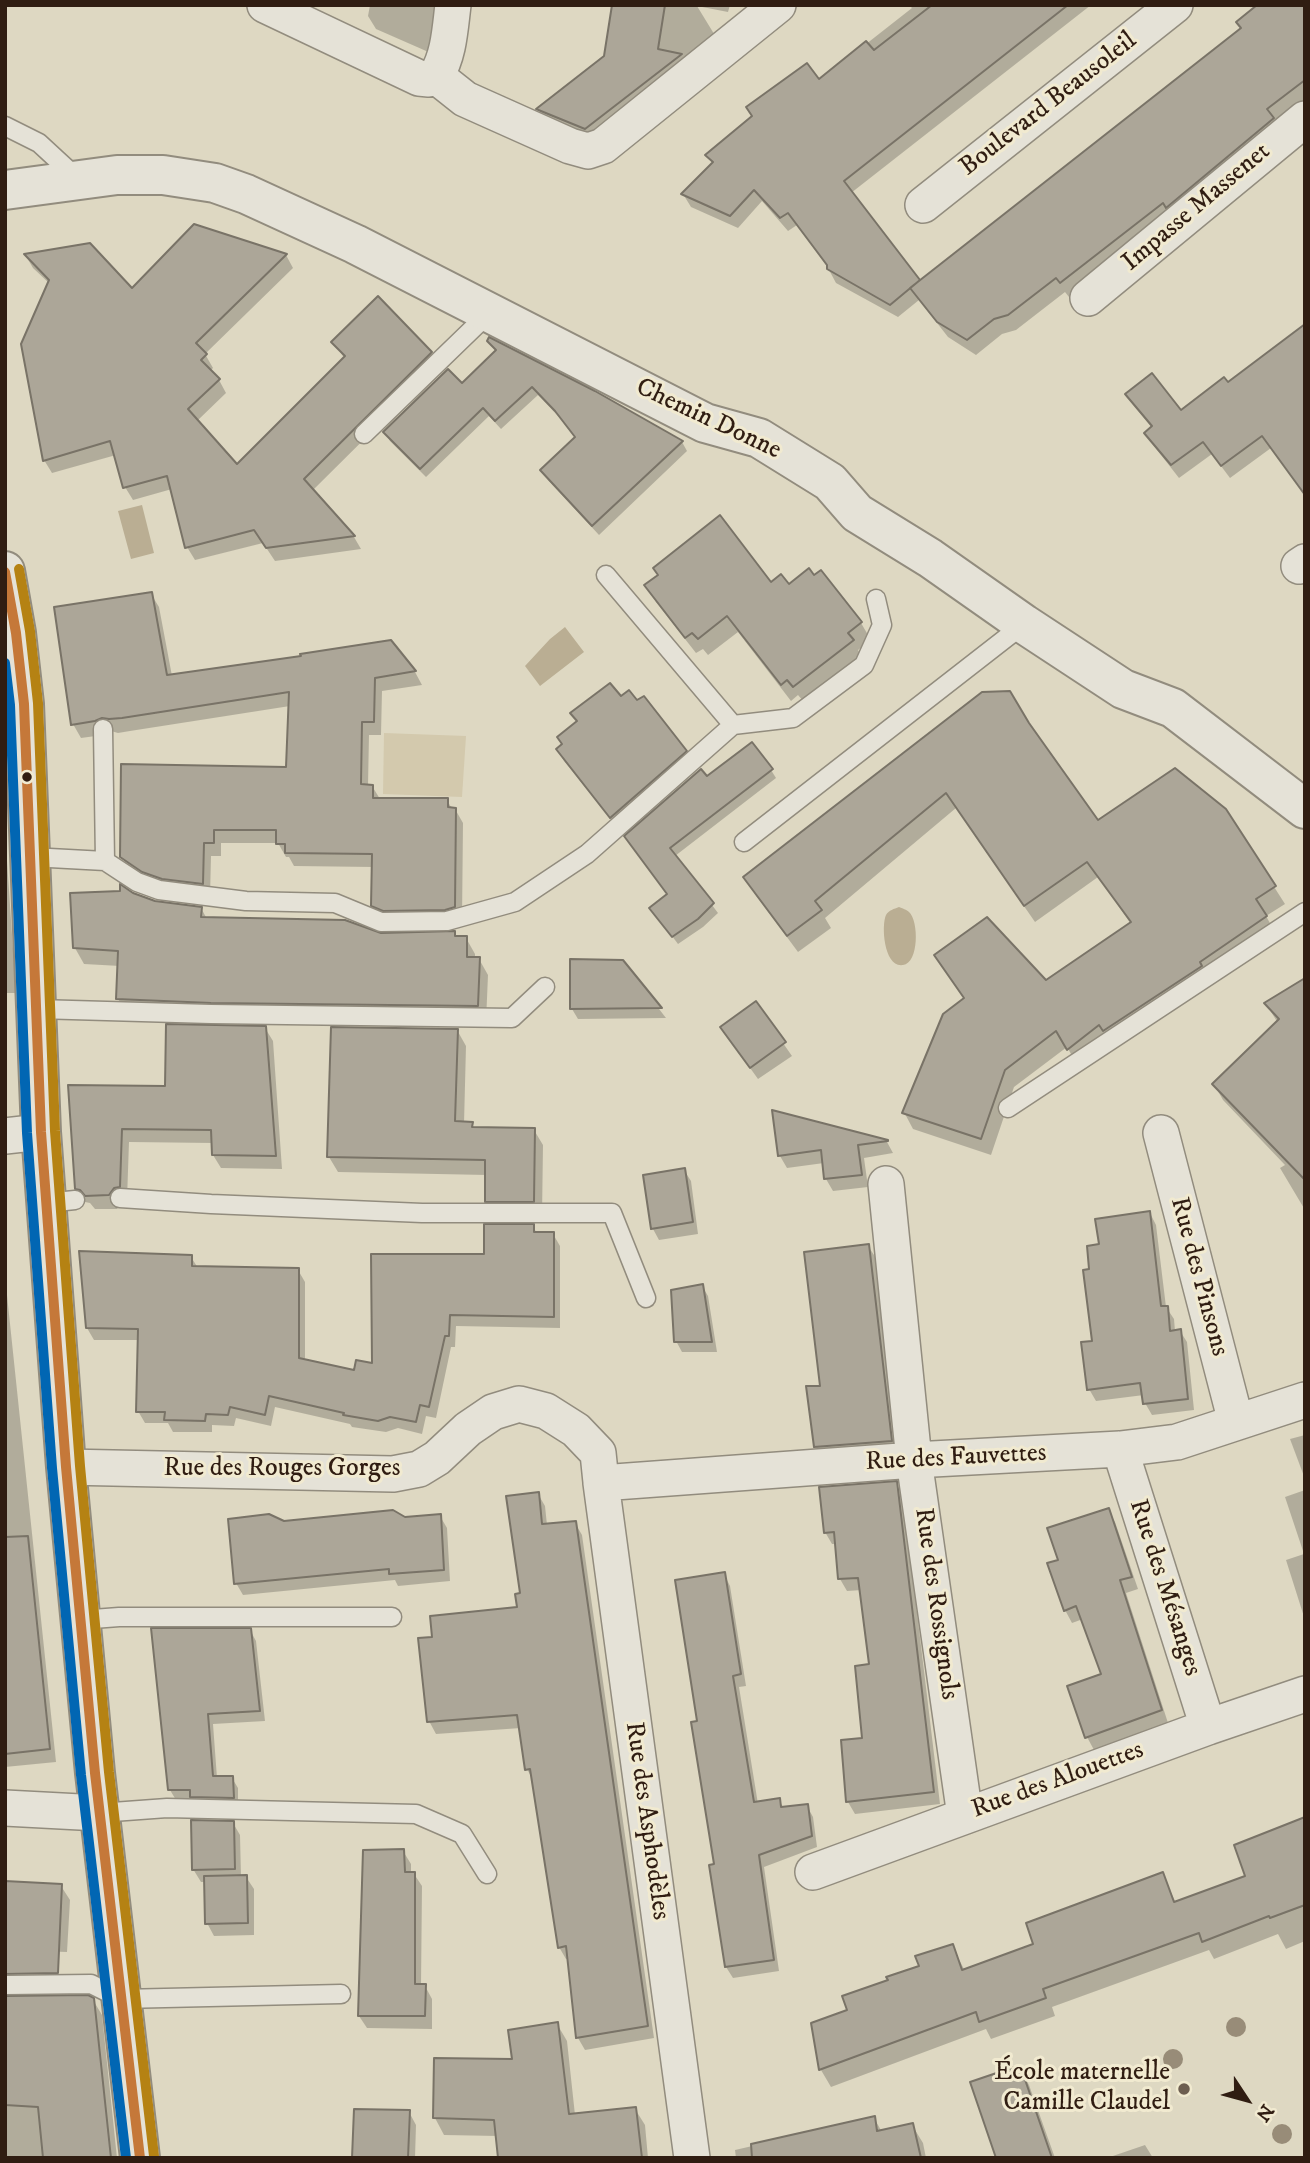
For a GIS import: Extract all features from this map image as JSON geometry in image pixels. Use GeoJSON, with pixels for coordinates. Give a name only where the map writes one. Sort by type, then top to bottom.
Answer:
{"type":"FeatureCollection","features":[{"type":"Feature","properties":{"kind":"street"},"geometry":{"type":"LineString","coordinates":[[265,5],[419,78],[429,79],[436,76],[443,65],[453,5]]}},
{"type":"Feature","properties":{"kind":"street"},"geometry":{"type":"LineString","coordinates":[[436,76],[465,99],[570,146],[588,151],[603,146],[778,5]]}},
{"type":"Feature","properties":{"kind":"street","name":"Boulevard Beausoleil"},"geometry":{"type":"LineString","coordinates":[[923,205],[1175,5]]}},
{"type":"Feature","properties":{"kind":"street","name":"Impasse Massenet"},"geometry":{"type":"LineString","coordinates":[[1088,298],[1305,119]]}},
{"type":"Feature","properties":{"kind":"street","name":"Chemin Donne"},"geometry":{"type":"LineString","coordinates":[[12,195],[117,175],[163,175],[215,183],[246,194],[355,244],[705,423],[759,438],[830,482],[857,513],[930,558],[1123,689],[1173,708],[1305,809]]}},
{"type":"Feature","properties":{"kind":"street"},"geometry":{"type":"LineString","coordinates":[[5,571],[16,633],[24,704],[37,1009],[23,1134],[61,1202],[66,1467],[99,1813],[140,2158]]}},
{"type":"Feature","properties":{"kind":"street","name":"Rue des Pinsons"},"geometry":{"type":"LineString","coordinates":[[1161,1133],[1236,1422]]}},
{"type":"Feature","properties":{"kind":"street","name":"Rue des Rossignols"},"geometry":{"type":"LineString","coordinates":[[886,1184],[914,1460],[965,1816]]}},
{"type":"Feature","properties":{"kind":"street","name":"Rue des Fauvettes"},"geometry":{"type":"LineString","coordinates":[[601,1483],[914,1460],[1120,1449],[1177,1442],[1305,1400]]}},
{"type":"Feature","properties":{"kind":"street","name":"Rue des Rouges Gorges"},"geometry":{"type":"LineString","coordinates":[[66,1467],[393,1474],[419,1469],[437,1458],[468,1429],[493,1412],[519,1404],[546,1411],[576,1430],[598,1453],[601,1483]]}},
{"type":"Feature","properties":{"kind":"street","name":"Rue des Mésanges"},"geometry":{"type":"LineString","coordinates":[[1120,1449],[1208,1727]]}},
{"type":"Feature","properties":{"kind":"street","name":"Rue des Asphodèles"},"geometry":{"type":"LineString","coordinates":[[601,1483],[692,2158]]}},
{"type":"Feature","properties":{"kind":"street","name":"Rue des Alouettes"},"geometry":{"type":"LineString","coordinates":[[813,1872],[1305,1694]]}},
{"type":"Feature","properties":{"kind":"street"},"geometry":{"type":"LineString","coordinates":[[5,1808],[99,1813]]}},
{"type":"Feature","properties":{"kind":"lane"},"geometry":{"type":"LineString","coordinates":[[5,126],[39,143],[81,181]]}},
{"type":"Feature","properties":{"kind":"lane"},"geometry":{"type":"LineString","coordinates":[[363,434],[490,312]]}},
{"type":"Feature","properties":{"kind":"lane"},"geometry":{"type":"LineString","coordinates":[[606,575],[733,725]]}},
{"type":"Feature","properties":{"kind":"lane"},"geometry":{"type":"LineString","coordinates":[[31,857],[105,861],[137,882],[159,891],[246,901],[335,902],[381,922],[447,921],[515,902],[587,854],[733,725],[793,718],[864,665],[882,625],[876,599]]}},
{"type":"Feature","properties":{"kind":"lane"},"geometry":{"type":"LineString","coordinates":[[744,842],[1024,624]]}},
{"type":"Feature","properties":{"kind":"lane"},"geometry":{"type":"LineString","coordinates":[[103,729],[105,861]]}},
{"type":"Feature","properties":{"kind":"lane"},"geometry":{"type":"LineString","coordinates":[[1008,1108],[1305,912]]}},
{"type":"Feature","properties":{"kind":"lane"},"geometry":{"type":"LineString","coordinates":[[37,1009],[512,1018],[545,987]]}},
{"type":"Feature","properties":{"kind":"lane"},"geometry":{"type":"LineString","coordinates":[[120,1198],[422,1213],[612,1213],[646,1298]]}},
{"type":"Feature","properties":{"kind":"lane"},"geometry":{"type":"LineString","coordinates":[[80,1620],[119,1617],[392,1617]]}},
{"type":"Feature","properties":{"kind":"lane"},"geometry":{"type":"LineString","coordinates":[[99,1813],[167,1808],[416,1814],[462,1834],[487,1874]]}},
{"type":"Feature","properties":{"kind":"lane"},"geometry":{"type":"LineString","coordinates":[[5,1985],[91,1984],[121,1999],[341,1994]]}},
{"type":"Feature","properties":{"kind":"shaded area"},"geometry":{"type":"Polygon","coordinates":[[[142,505],[154,553],[131,559],[118,511],[142,505]]]}},
{"type":"Feature","properties":{"kind":"shaded area"},"geometry":{"type":"Polygon","coordinates":[[[565,627],[584,652],[540,686],[525,666],[565,627]]]}},
{"type":"Feature","properties":{"kind":"shaded area"},"geometry":{"type":"Polygon","coordinates":[[[384,733],[466,736],[462,797],[383,794],[384,733]]]}},
{"type":"Feature","properties":{"kind":"shaded area"},"geometry":{"type":"Polygon","coordinates":[[[899,907],[908,911],[916,932],[915,950],[908,963],[903,965],[892,960],[884,936],[886,915],[899,907]]]}},
{"type":"Feature","properties":{"kind":"building"},"geometry":{"type":"Polygon","coordinates":[[[612,5],[665,5],[658,49],[682,54],[585,129],[536,109],[604,56],[612,5]]]}},
{"type":"Feature","properties":{"kind":"building"},"geometry":{"type":"Polygon","coordinates":[[[932,5],[1068,5],[844,181],[920,280],[890,305],[827,269],[827,265],[788,213],[780,218],[754,190],[730,216],[681,194],[713,162],[705,155],[752,116],[746,107],[807,63],[819,79],[866,41],[874,50],[932,5]]]}},
{"type":"Feature","properties":{"kind":"building"},"geometry":{"type":"Polygon","coordinates":[[[1257,5],[1305,5],[1305,80],[1267,109],[1274,118],[1166,208],[1163,203],[1060,283],[1056,278],[1008,315],[994,319],[967,340],[937,322],[910,288],[1241,28],[1236,22],[1257,5]]]}},
{"type":"Feature","properties":{"kind":"building"},"geometry":{"type":"Polygon","coordinates":[[[194,224],[287,254],[196,343],[207,354],[201,360],[220,379],[188,409],[237,464],[345,356],[331,342],[378,296],[432,352],[304,479],[355,536],[266,548],[254,530],[185,548],[167,476],[123,488],[110,441],[43,461],[21,344],[49,280],[24,254],[90,243],[132,288],[194,224]]]}},
{"type":"Feature","properties":{"kind":"building"},"geometry":{"type":"Polygon","coordinates":[[[1305,324],[1305,495],[1262,436],[1221,466],[1203,442],[1171,465],[1144,433],[1152,426],[1125,394],[1152,373],[1181,410],[1224,377],[1228,382],[1305,324]]]}},
{"type":"Feature","properties":{"kind":"building"},"geometry":{"type":"Polygon","coordinates":[[[489,337],[595,391],[683,441],[592,526],[540,470],[575,437],[532,387],[495,421],[483,408],[420,469],[383,432],[448,369],[462,383],[496,350],[487,341],[489,337]]]}},
{"type":"Feature","properties":{"kind":"building"},"geometry":{"type":"Polygon","coordinates":[[[720,515],[771,582],[781,574],[789,584],[809,568],[814,575],[821,570],[862,622],[848,633],[854,640],[793,687],[787,680],[781,685],[727,616],[698,639],[692,633],[685,638],[644,585],[658,575],[653,568],[720,515]]]}},
{"type":"Feature","properties":{"kind":"building"},"geometry":{"type":"Polygon","coordinates":[[[152,592],[167,675],[391,640],[416,671],[375,678],[374,722],[362,722],[361,784],[373,785],[373,798],[448,798],[448,807],[456,808],[455,907],[445,910],[383,911],[371,906],[372,854],[285,853],[285,844],[276,844],[276,830],[214,830],[214,843],[204,843],[203,884],[162,879],[142,872],[120,857],[121,764],[286,767],[289,692],[122,718],[102,718],[71,725],[54,607],[152,592]]]}},
{"type":"Feature","properties":{"kind":"building"},"geometry":{"type":"Polygon","coordinates":[[[610,683],[621,696],[629,690],[637,700],[644,696],[687,751],[610,818],[556,749],[562,744],[557,737],[577,721],[570,713],[610,683]]]}},
{"type":"Feature","properties":{"kind":"building"},"geometry":{"type":"Polygon","coordinates":[[[1010,691],[1029,723],[1098,820],[1175,768],[1226,809],[1276,886],[1256,899],[1267,916],[1200,962],[1202,966],[1103,1031],[1099,1025],[1067,1050],[1056,1031],[1005,1070],[981,1139],[902,1113],[943,1014],[964,998],[934,955],[987,917],[1046,980],[1131,922],[1087,862],[1024,906],[946,793],[815,901],[822,910],[787,936],[743,877],[982,692],[1010,691]]]}},
{"type":"Feature","properties":{"kind":"building"},"geometry":{"type":"Polygon","coordinates":[[[752,742],[773,769],[670,848],[714,903],[698,919],[672,937],[649,908],[667,894],[624,836],[701,769],[707,776],[752,742]]]}},
{"type":"Feature","properties":{"kind":"building"},"geometry":{"type":"Polygon","coordinates":[[[120,884],[133,893],[155,901],[202,907],[201,917],[345,920],[381,933],[455,931],[455,936],[467,936],[467,957],[480,957],[478,1006],[211,1003],[116,999],[118,951],[73,948],[70,893],[120,891],[120,884]]]}},
{"type":"Feature","properties":{"kind":"building"},"geometry":{"type":"Polygon","coordinates":[[[570,959],[623,960],[662,1008],[570,1009],[570,959]]]}},
{"type":"Feature","properties":{"kind":"building"},"geometry":{"type":"Polygon","coordinates":[[[1305,978],[1305,1180],[1212,1084],[1279,1019],[1264,1003],[1305,978]]]}},
{"type":"Feature","properties":{"kind":"building"},"geometry":{"type":"Polygon","coordinates":[[[756,1001],[786,1042],[750,1068],[720,1027],[756,1001]]]}},
{"type":"Feature","properties":{"kind":"building"},"geometry":{"type":"Polygon","coordinates":[[[166,1024],[266,1026],[276,1156],[212,1155],[211,1130],[122,1129],[120,1187],[114,1188],[109,1195],[85,1196],[75,1189],[68,1085],[165,1086],[166,1024]]]}},
{"type":"Feature","properties":{"kind":"building"},"geometry":{"type":"Polygon","coordinates":[[[331,1027],[458,1029],[455,1121],[473,1122],[472,1127],[535,1128],[534,1202],[485,1202],[485,1160],[327,1157],[331,1027]]]}},
{"type":"Feature","properties":{"kind":"building"},"geometry":{"type":"Polygon","coordinates":[[[772,1110],[888,1141],[858,1145],[862,1175],[824,1179],[821,1150],[778,1156],[772,1110]]]}},
{"type":"Feature","properties":{"kind":"building"},"geometry":{"type":"Polygon","coordinates":[[[685,1168],[693,1222],[651,1229],[643,1175],[685,1168]]]}},
{"type":"Feature","properties":{"kind":"building"},"geometry":{"type":"Polygon","coordinates":[[[1150,1211],[1161,1306],[1168,1306],[1170,1331],[1181,1329],[1188,1399],[1143,1404],[1140,1383],[1087,1390],[1081,1342],[1092,1341],[1083,1270],[1089,1269],[1087,1246],[1099,1244],[1095,1219],[1150,1211]]]}},
{"type":"Feature","properties":{"kind":"building"},"geometry":{"type":"Polygon","coordinates":[[[484,1224],[534,1224],[534,1232],[554,1232],[554,1317],[450,1315],[449,1336],[445,1336],[429,1407],[420,1405],[416,1422],[390,1417],[378,1421],[343,1415],[344,1413],[269,1396],[265,1415],[230,1407],[228,1415],[206,1414],[205,1421],[164,1420],[165,1412],[136,1412],[138,1329],[86,1328],[79,1251],[192,1255],[192,1266],[299,1268],[299,1358],[354,1370],[356,1360],[372,1363],[371,1254],[484,1254],[484,1224]]]}},
{"type":"Feature","properties":{"kind":"building"},"geometry":{"type":"Polygon","coordinates":[[[869,1244],[892,1441],[814,1447],[806,1386],[820,1386],[804,1252],[869,1244]]]}},
{"type":"Feature","properties":{"kind":"building"},"geometry":{"type":"Polygon","coordinates":[[[703,1284],[712,1342],[674,1342],[671,1290],[703,1284]]]}},
{"type":"Feature","properties":{"kind":"building"},"geometry":{"type":"Polygon","coordinates":[[[897,1481],[934,1792],[846,1802],[841,1740],[862,1738],[855,1666],[869,1664],[858,1578],[838,1579],[834,1532],[824,1533],[819,1487],[897,1481]]]}},
{"type":"Feature","properties":{"kind":"building"},"geometry":{"type":"Polygon","coordinates":[[[539,1492],[542,1524],[576,1521],[648,2026],[576,2038],[566,1946],[558,1948],[530,1769],[525,1770],[517,1715],[427,1722],[418,1638],[432,1637],[430,1616],[517,1607],[515,1594],[520,1593],[506,1496],[539,1492]]]}},
{"type":"Feature","properties":{"kind":"building"},"geometry":{"type":"Polygon","coordinates":[[[1109,1508],[1132,1577],[1120,1580],[1162,1710],[1085,1738],[1067,1686],[1101,1674],[1076,1606],[1064,1611],[1047,1563],[1058,1560],[1047,1528],[1109,1508]]]}},
{"type":"Feature","properties":{"kind":"building"},"geometry":{"type":"Polygon","coordinates":[[[393,1510],[405,1517],[441,1514],[444,1570],[389,1574],[389,1569],[234,1584],[228,1519],[269,1514],[284,1521],[393,1510]]]}},
{"type":"Feature","properties":{"kind":"building"},"geometry":{"type":"Polygon","coordinates":[[[28,1536],[50,1749],[5,1754],[5,1537],[28,1536]]]}},
{"type":"Feature","properties":{"kind":"building"},"geometry":{"type":"Polygon","coordinates":[[[725,1572],[741,1674],[733,1676],[754,1802],[780,1798],[781,1807],[808,1804],[812,1836],[759,1855],[774,1960],[725,1967],[709,1865],[714,1864],[691,1722],[697,1721],[675,1580],[725,1572]]]}},
{"type":"Feature","properties":{"kind":"building"},"geometry":{"type":"Polygon","coordinates":[[[151,1628],[251,1628],[260,1711],[208,1714],[213,1776],[233,1776],[234,1798],[190,1797],[190,1790],[168,1790],[151,1628]]]}},
{"type":"Feature","properties":{"kind":"building"},"geometry":{"type":"Polygon","coordinates":[[[1305,1817],[1305,1905],[1202,1942],[1199,1933],[1043,1989],[1046,1998],[979,2022],[976,2012],[819,2070],[811,2023],[847,2010],[842,1996],[919,1966],[915,1956],[953,1944],[962,1970],[1033,1944],[1026,1923],[1163,1872],[1174,1902],[1245,1876],[1234,1845],[1305,1817]]]}},
{"type":"Feature","properties":{"kind":"building"},"geometry":{"type":"Polygon","coordinates":[[[191,1820],[234,1821],[235,1869],[192,1870],[191,1820]]]}},
{"type":"Feature","properties":{"kind":"building"},"geometry":{"type":"Polygon","coordinates":[[[404,1849],[405,1872],[415,1872],[415,1984],[426,1984],[425,2016],[358,2016],[363,1850],[404,1849]]]}},
{"type":"Feature","properties":{"kind":"building"},"geometry":{"type":"Polygon","coordinates":[[[247,1875],[248,1923],[205,1924],[204,1876],[247,1875]]]}},
{"type":"Feature","properties":{"kind":"building"},"geometry":{"type":"Polygon","coordinates":[[[5,1881],[62,1884],[58,1973],[5,1974],[5,1881]]]}},
{"type":"Feature","properties":{"kind":"building"},"geometry":{"type":"Polygon","coordinates":[[[88,1995],[94,1998],[111,2158],[43,2158],[38,2107],[5,2105],[5,1996],[88,1995]]]}},
{"type":"Feature","properties":{"kind":"building"},"geometry":{"type":"Polygon","coordinates":[[[558,2022],[569,2114],[636,2107],[642,2158],[498,2158],[494,2120],[433,2118],[434,2058],[512,2059],[508,2030],[558,2022]]]}},
{"type":"Feature","properties":{"kind":"building"},"geometry":{"type":"Polygon","coordinates":[[[1020,2065],[1052,2158],[996,2158],[970,2082],[1020,2065]]]}},
{"type":"Feature","properties":{"kind":"building"},"geometry":{"type":"Polygon","coordinates":[[[354,2109],[410,2110],[408,2158],[352,2158],[354,2109]]]}},
{"type":"Feature","properties":{"kind":"building"},"geometry":{"type":"Polygon","coordinates":[[[875,2116],[877,2131],[913,2123],[921,2158],[752,2158],[751,2144],[875,2116]]]}},
{"type":"Feature","properties":{"kind":"transit line"},"geometry":{"type":"LineString","coordinates":[[19,569],[30,631],[38,703],[55,1131],[80,1466],[109,1772],[154,2156]]}},
{"type":"Feature","properties":{"kind":"transit line"},"geometry":{"type":"LineString","coordinates":[[5,572],[16,633],[24,704],[41,1132],[66,1467],[95,1773],[140,2158]]}},
{"type":"Feature","properties":{"kind":"transit line"},"geometry":{"type":"LineString","coordinates":[[5,663],[10,705],[27,1133],[52,1468],[81,1775],[126,2158]]}},
{"type":"Feature","properties":{"kind":"place","name":"École maternelle Camille Claudel"},"geometry":{"type":"Point","coordinates":[1184,2089]}}]}
